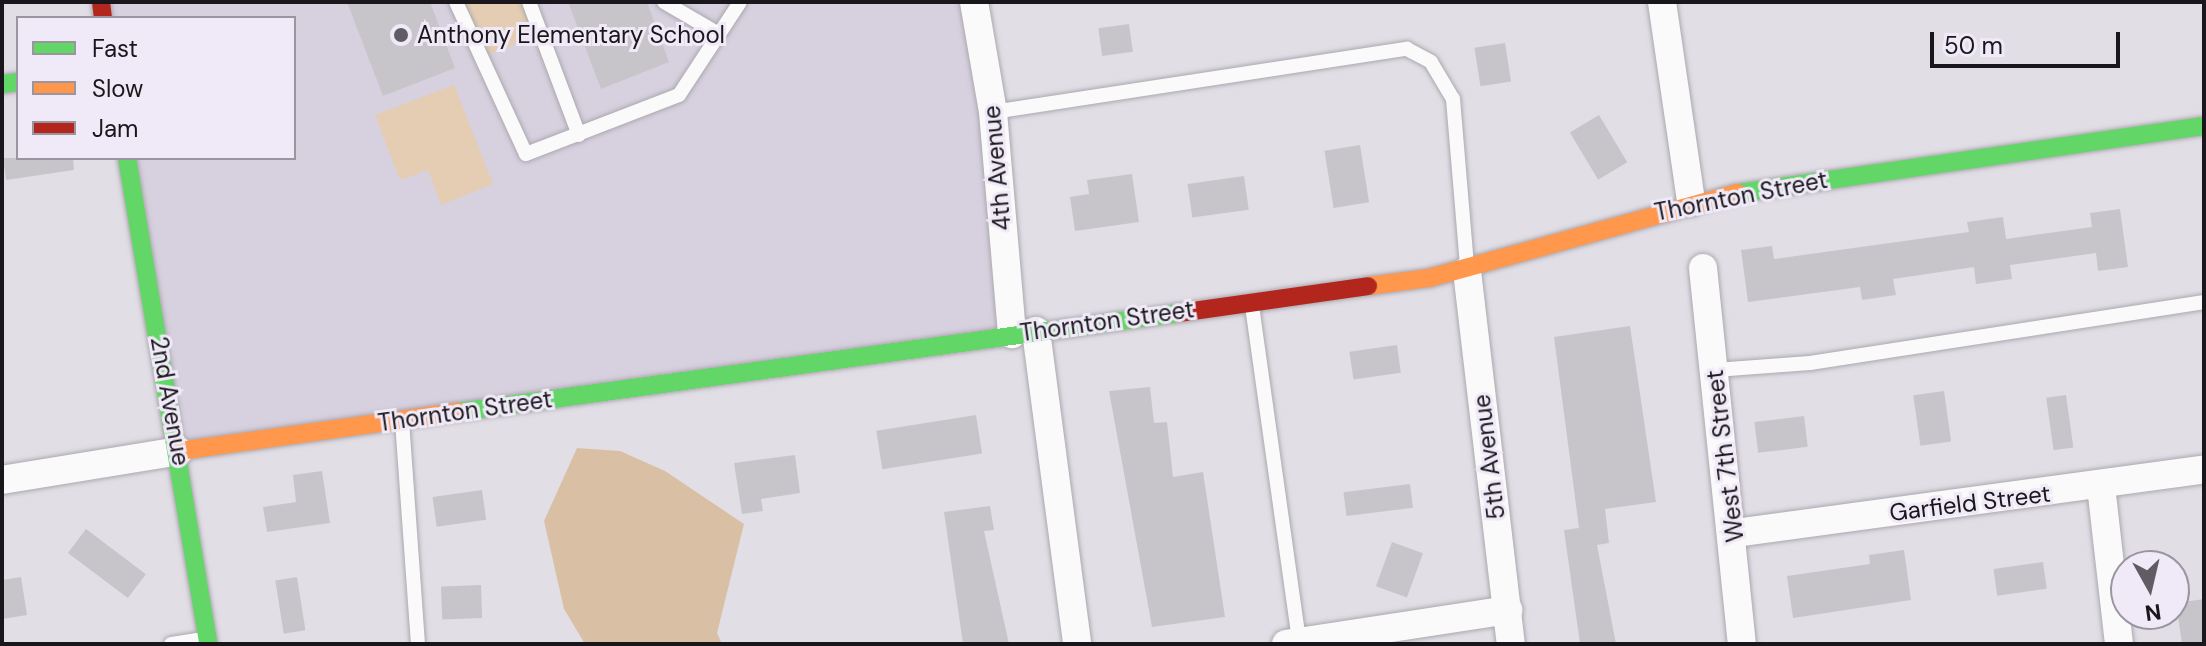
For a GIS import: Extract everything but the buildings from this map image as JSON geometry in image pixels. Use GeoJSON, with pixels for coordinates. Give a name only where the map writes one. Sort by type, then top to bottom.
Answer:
{"type":"FeatureCollection","features":[{"type":"Feature","properties":{"kind":"street","name":"4th Avenue"},"geometry":{"type":"LineString","coordinates":[[974,2],[1024,333],[1077,644]]}},
{"type":"Feature","properties":{"kind":"street"},"geometry":{"type":"LineString","coordinates":[[1662,2],[1691,202]]}},
{"type":"Feature","properties":{"kind":"street","name":"Thornton Street"},"geometry":{"type":"LineString","coordinates":[[2,480],[179,451],[1467,271],[1691,202],[2204,126]]}},
{"type":"Feature","properties":{"kind":"street","name":"2nd Avenue"},"geometry":{"type":"LineString","coordinates":[[127,160],[179,451],[208,641]]}},
{"type":"Feature","properties":{"kind":"street","name":"West 7th Street"},"geometry":{"type":"LineString","coordinates":[[1703,268],[1735,533],[1742,644]]}},
{"type":"Feature","properties":{"kind":"street","name":"5th Avenue"},"geometry":{"type":"LineString","coordinates":[[1467,271],[1511,644]]}},
{"type":"Feature","properties":{"kind":"street","name":"Garfield Street"},"geometry":{"type":"LineString","coordinates":[[1735,533],[2204,470]]}},
{"type":"Feature","properties":{"kind":"street"},"geometry":{"type":"LineString","coordinates":[[2101,486],[2119,644]]}},
{"type":"Feature","properties":{"kind":"street"},"geometry":{"type":"LineString","coordinates":[[1293,643],[1508,610]]}},
{"type":"Feature","properties":{"kind":"lane"},"geometry":{"type":"LineString","coordinates":[[456,2],[526,154],[679,95],[701,70],[717,33],[740,2]]}},
{"type":"Feature","properties":{"kind":"lane"},"geometry":{"type":"LineString","coordinates":[[529,2],[579,135]]}},
{"type":"Feature","properties":{"kind":"lane"},"geometry":{"type":"LineString","coordinates":[[664,2],[717,33]]}},
{"type":"Feature","properties":{"kind":"lane"},"geometry":{"type":"LineString","coordinates":[[993,112],[1407,49],[1431,62],[1453,99],[1467,271]]}},
{"type":"Feature","properties":{"kind":"lane"},"geometry":{"type":"LineString","coordinates":[[1252,302],[1293,643]]}},
{"type":"Feature","properties":{"kind":"lane"},"geometry":{"type":"LineString","coordinates":[[1715,370],[1810,363],[2204,302]]}},
{"type":"Feature","properties":{"kind":"lane"},"geometry":{"type":"LineString","coordinates":[[402,420],[418,644]]}},
{"type":"Feature","properties":{"kind":"lane"},"geometry":{"type":"LineString","coordinates":[[171,644],[208,641]]}},
{"type":"Feature","properties":{"kind":"shaded area"},"geometry":{"type":"Polygon","coordinates":[[[101,2],[974,2],[1012,334],[179,451],[127,160],[296,160],[296,16],[103,16],[101,2]]]}},
{"type":"Feature","properties":{"kind":"shaded area"},"geometry":{"type":"Polygon","coordinates":[[[459,2],[522,2],[535,36],[480,58],[459,2]]]}},
{"type":"Feature","properties":{"kind":"shaded area"},"geometry":{"type":"Polygon","coordinates":[[[454,85],[493,184],[441,205],[428,170],[400,180],[375,115],[454,85]]]}},
{"type":"Feature","properties":{"kind":"shaded area"},"geometry":{"type":"Polygon","coordinates":[[[577,448],[620,451],[665,471],[744,524],[717,633],[722,644],[585,644],[564,609],[544,521],[577,448]]]}},
{"type":"Feature","properties":{"kind":"traffic: fast"},"geometry":{"type":"LineString","coordinates":[[2,84],[16,82]]}},
{"type":"Feature","properties":{"kind":"traffic: fast"},"geometry":{"type":"LineString","coordinates":[[1738,193],[2204,126]]}},
{"type":"Feature","properties":{"kind":"traffic: fast"},"geometry":{"type":"LineString","coordinates":[[127,160],[208,644]]}},
{"type":"Feature","properties":{"kind":"traffic: fast"},"geometry":{"type":"LineString","coordinates":[[458,412],[1179,313]]}},
{"type":"Feature","properties":{"kind":"traffic: slow"},"geometry":{"type":"LineString","coordinates":[[1368,286],[1429,278],[1738,193]]}},
{"type":"Feature","properties":{"kind":"traffic: slow"},"geometry":{"type":"LineString","coordinates":[[179,451],[458,412]]}},
{"type":"Feature","properties":{"kind":"traffic: jam"},"geometry":{"type":"LineString","coordinates":[[101,2],[103,16]]}},
{"type":"Feature","properties":{"kind":"traffic: jam"},"geometry":{"type":"LineString","coordinates":[[1179,313],[1368,286]]}},
{"type":"Feature","properties":{"kind":"place","name":"Anthony Elementary School"},"geometry":{"type":"Point","coordinates":[401,35]}}]}
